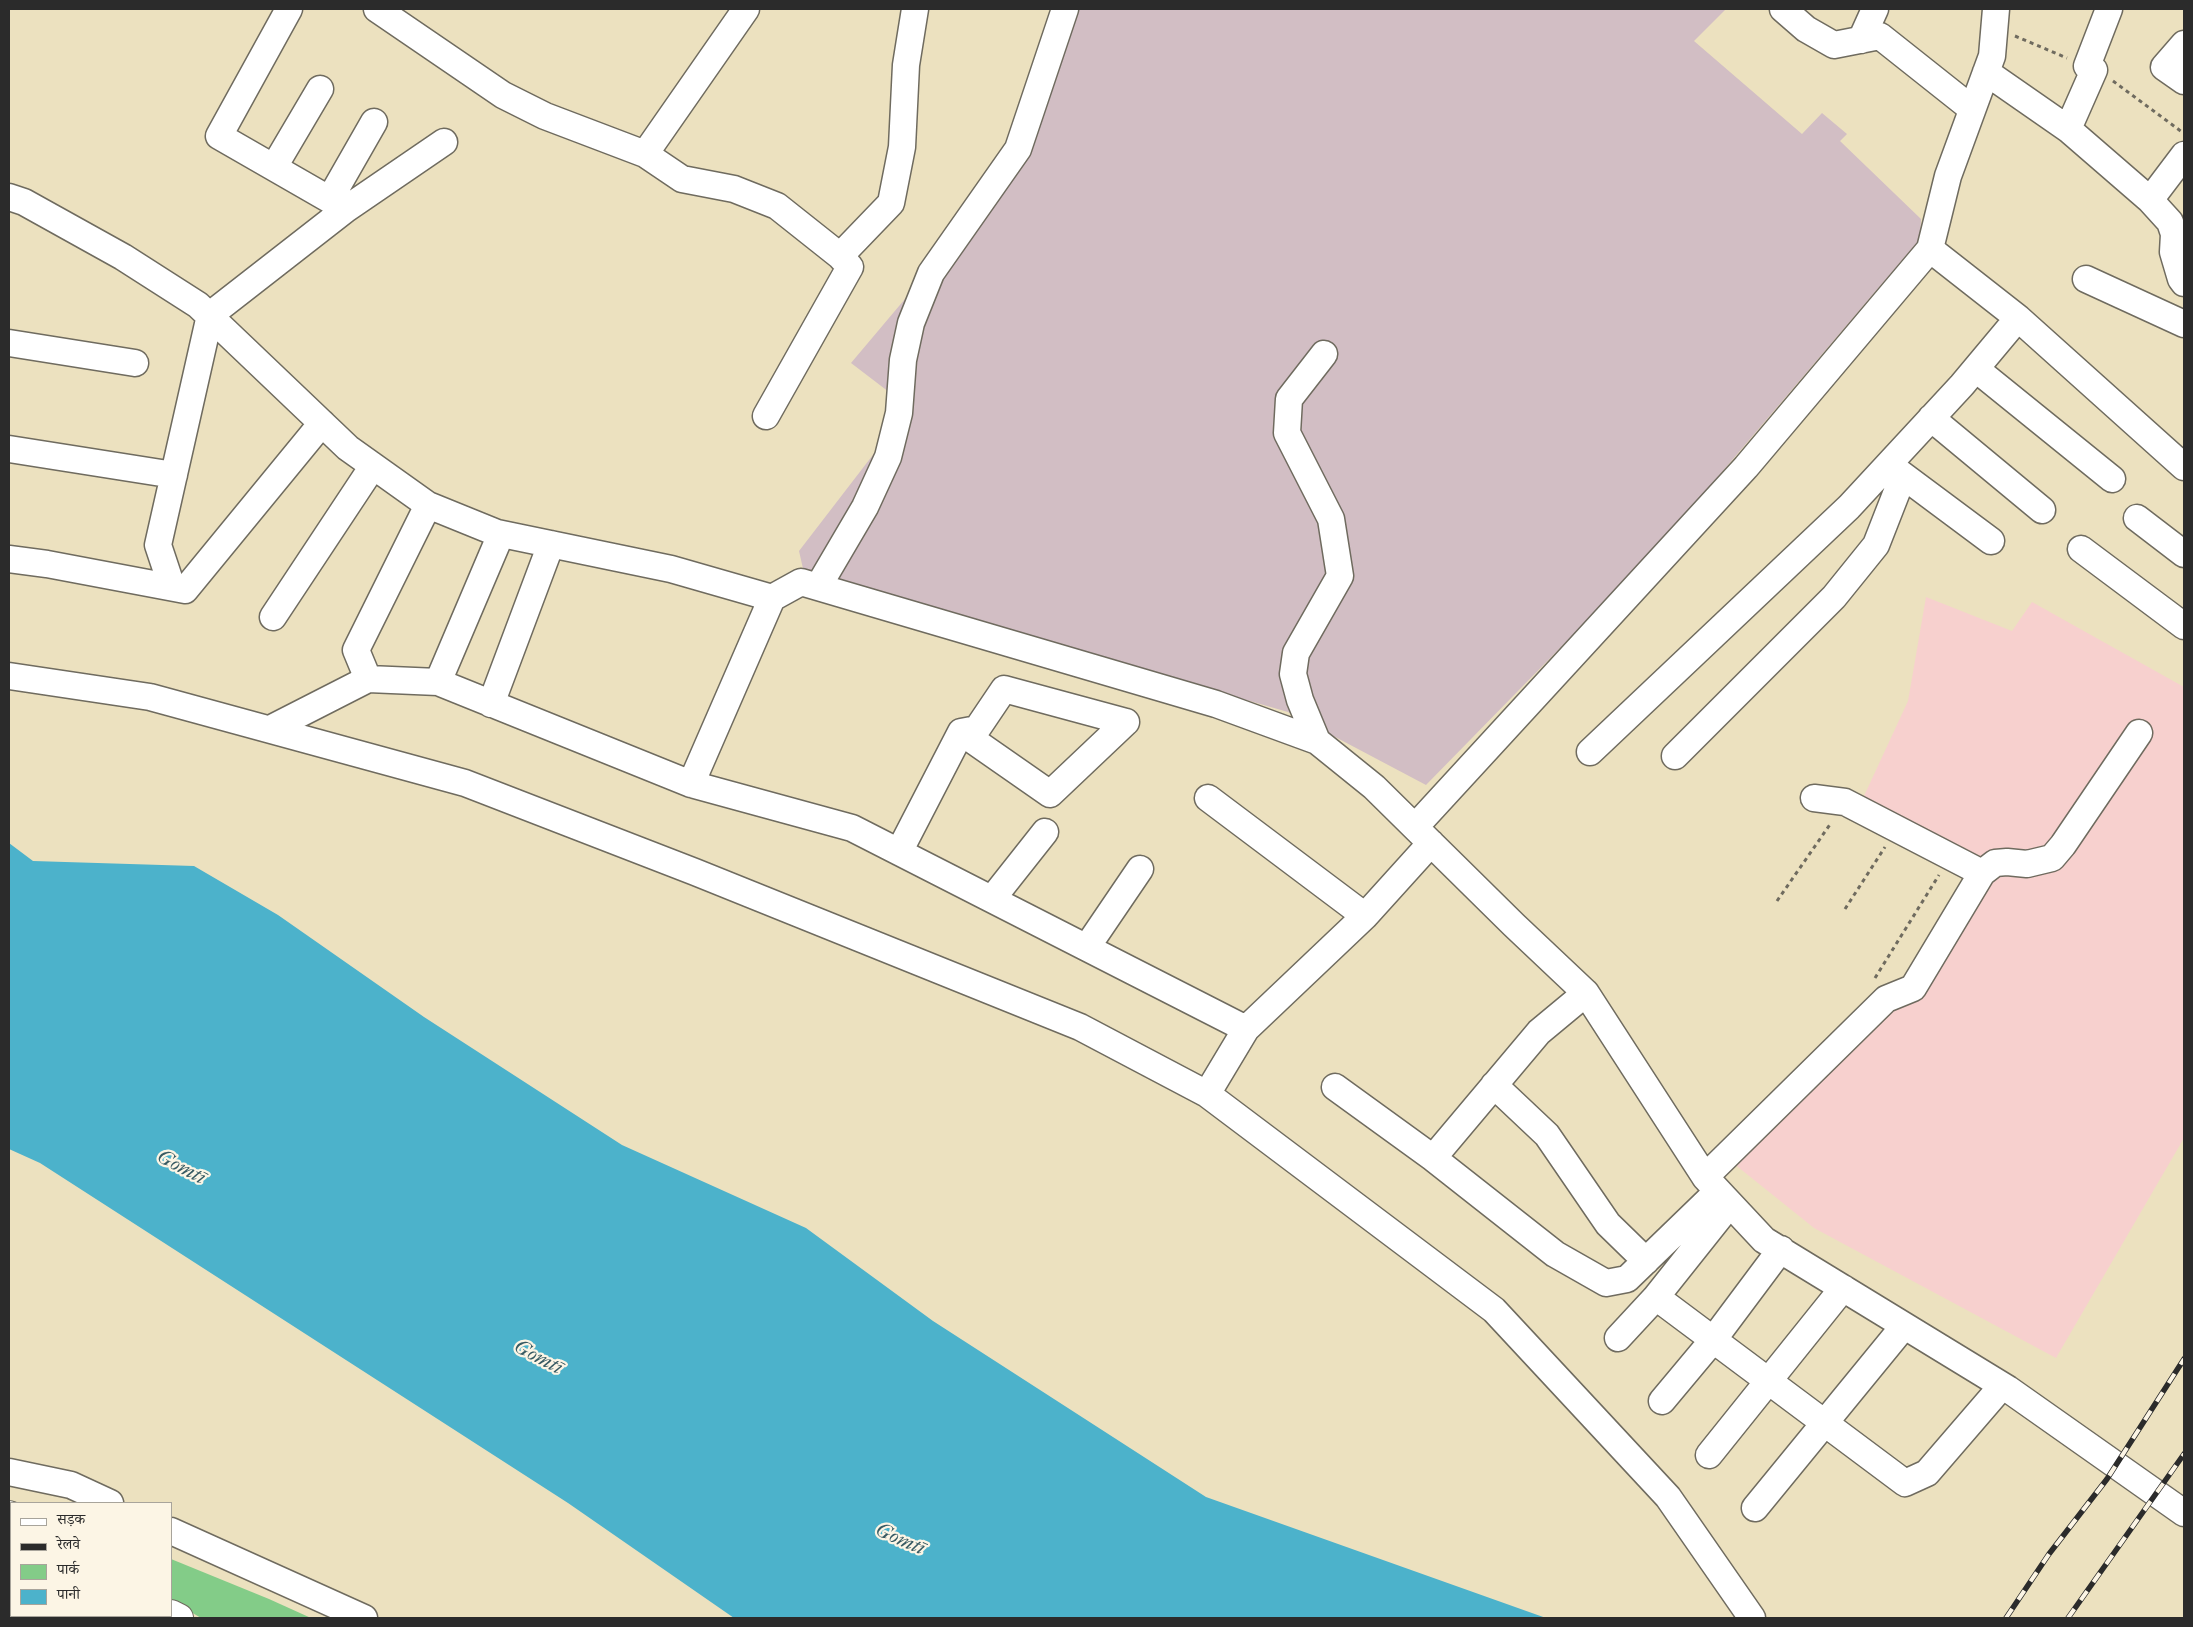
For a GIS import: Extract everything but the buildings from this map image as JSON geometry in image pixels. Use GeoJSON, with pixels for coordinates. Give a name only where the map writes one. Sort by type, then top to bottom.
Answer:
{"type":"FeatureCollection","features":[{"type":"Feature","properties":{"kind":"street"},"geometry":{"type":"LineString","coordinates":[[289,9],[220,136],[338,204]]}},
{"type":"Feature","properties":{"kind":"street"},"geometry":{"type":"LineString","coordinates":[[377,9],[503,95],[545,116],[645,154],[682,179],[734,189],[777,206],[840,256],[850,267],[766,416]]}},
{"type":"Feature","properties":{"kind":"street"},"geometry":{"type":"LineString","coordinates":[[645,154],[746,9]]}},
{"type":"Feature","properties":{"kind":"street"},"geometry":{"type":"LineString","coordinates":[[840,256],[891,203],[902,147],[906,65],[915,9]]}},
{"type":"Feature","properties":{"kind":"street"},"geometry":{"type":"LineString","coordinates":[[818,587],[865,507],[888,457],[900,413],[904,360],[911,323],[931,273],[1018,149],[1065,9]]}},
{"type":"Feature","properties":{"kind":"street"},"geometry":{"type":"LineString","coordinates":[[1783,9],[1806,29],[1834,45],[1880,36],[1972,108]]}},
{"type":"Feature","properties":{"kind":"street"},"geometry":{"type":"LineString","coordinates":[[1860,40],[1875,9]]}},
{"type":"Feature","properties":{"kind":"street"},"geometry":{"type":"LineString","coordinates":[[1207,1094],[1246,1029],[1365,916],[1423,835],[1746,467],[1930,249],[1948,176],[1992,56],[1996,9]]}},
{"type":"Feature","properties":{"kind":"street"},"geometry":{"type":"LineString","coordinates":[[2068,129],[2109,9]]}},
{"type":"Feature","properties":{"kind":"street"},"geometry":{"type":"LineString","coordinates":[[2184,44],[2164,67],[2184,81]]}},
{"type":"Feature","properties":{"kind":"street"},"geometry":{"type":"LineString","coordinates":[[1986,72],[2068,129],[2150,200],[2170,222],[2179,246],[2181,279],[2184,283]]}},
{"type":"Feature","properties":{"kind":"street"},"geometry":{"type":"LineString","coordinates":[[274,167],[320,89]]}},
{"type":"Feature","properties":{"kind":"street"},"geometry":{"type":"LineString","coordinates":[[338,204],[374,122]]}},
{"type":"Feature","properties":{"kind":"street"},"geometry":{"type":"LineString","coordinates":[[172,587],[158,545],[210,315],[338,204],[444,142]]}},
{"type":"Feature","properties":{"kind":"street"},"geometry":{"type":"LineString","coordinates":[[2150,200],[2184,155]]}},
{"type":"Feature","properties":{"kind":"street"},"geometry":{"type":"LineString","coordinates":[[9,197],[24,202],[123,257],[198,304],[348,448],[428,505],[501,534],[671,569],[772,598]]}},
{"type":"Feature","properties":{"kind":"street"},"geometry":{"type":"LineString","coordinates":[[1930,249],[2018,318],[2184,467]]}},
{"type":"Feature","properties":{"kind":"street"},"geometry":{"type":"LineString","coordinates":[[2086,279],[2184,324]]}},
{"type":"Feature","properties":{"kind":"street"},"geometry":{"type":"LineString","coordinates":[[1590,752],[1849,507],[1895,470],[1930,418],[1976,369],[2018,318]]}},
{"type":"Feature","properties":{"kind":"street"},"geometry":{"type":"LineString","coordinates":[[9,343],[135,362]]}},
{"type":"Feature","properties":{"kind":"street"},"geometry":{"type":"LineString","coordinates":[[1317,741],[1300,700],[1293,674],[1296,653],[1340,576],[1331,519],[1287,433],[1289,399],[1324,354]]}},
{"type":"Feature","properties":{"kind":"street"},"geometry":{"type":"LineString","coordinates":[[1976,369],[2112,479]]}},
{"type":"Feature","properties":{"kind":"street"},"geometry":{"type":"LineString","coordinates":[[1930,418],[2042,510]]}},
{"type":"Feature","properties":{"kind":"street"},"geometry":{"type":"LineString","coordinates":[[9,558],[185,590],[322,423]]}},
{"type":"Feature","properties":{"kind":"street"},"geometry":{"type":"LineString","coordinates":[[9,449],[174,476]]}},
{"type":"Feature","properties":{"kind":"street"},"geometry":{"type":"LineString","coordinates":[[273,616],[373,466]]}},
{"type":"Feature","properties":{"kind":"street"},"geometry":{"type":"LineString","coordinates":[[1895,470],[1991,541]]}},
{"type":"Feature","properties":{"kind":"street"},"geometry":{"type":"LineString","coordinates":[[1675,756],[1834,597],[1876,545],[1895,470]]}},
{"type":"Feature","properties":{"kind":"street"},"geometry":{"type":"LineString","coordinates":[[368,679],[356,650],[428,505]]}},
{"type":"Feature","properties":{"kind":"street"},"geometry":{"type":"LineString","coordinates":[[2137,518],[2184,554]]}},
{"type":"Feature","properties":{"kind":"street"},"geometry":{"type":"LineString","coordinates":[[438,682],[501,534]]}},
{"type":"Feature","properties":{"kind":"street"},"geometry":{"type":"LineString","coordinates":[[491,704],[551,544]]}},
{"type":"Feature","properties":{"kind":"street"},"geometry":{"type":"LineString","coordinates":[[2081,549],[2184,626]]}},
{"type":"Feature","properties":{"kind":"street"},"geometry":{"type":"LineString","coordinates":[[690,784],[772,598],[801,582],[1216,704],[1317,741],[1374,787],[1586,993],[1718,1191],[1764,1240],[2002,1386],[2184,1513]]}},
{"type":"Feature","properties":{"kind":"street"},"geometry":{"type":"LineString","coordinates":[[9,676],[150,697],[465,783],[695,872],[1080,1027],[1207,1094],[1494,1310],[1668,1497],[1752,1618]]}},
{"type":"Feature","properties":{"kind":"street"},"geometry":{"type":"LineString","coordinates":[[270,730],[368,679],[438,682],[690,784],[852,828],[1087,946],[1246,1029]]}},
{"type":"Feature","properties":{"kind":"street"},"geometry":{"type":"LineString","coordinates":[[1004,689],[1126,722],[1050,794],[961,732],[977,729],[1004,689]]}},
{"type":"Feature","properties":{"kind":"street"},"geometry":{"type":"LineString","coordinates":[[899,852],[961,732]]}},
{"type":"Feature","properties":{"kind":"street"},"geometry":{"type":"LineString","coordinates":[[1335,1087],[1433,1158],[1555,1254],[1606,1283],[1627,1279],[1718,1191],[1886,999],[1913,988],[1982,873],[1995,863],[2027,864],[2052,858],[2063,846],[2140,732]]}},
{"type":"Feature","properties":{"kind":"street"},"geometry":{"type":"LineString","coordinates":[[1208,798],[1365,916]]}},
{"type":"Feature","properties":{"kind":"street"},"geometry":{"type":"LineString","coordinates":[[1814,798],[1845,802],[1982,873]]}},
{"type":"Feature","properties":{"kind":"street"},"geometry":{"type":"LineString","coordinates":[[992,899],[1045,832]]}},
{"type":"Feature","properties":{"kind":"street"},"geometry":{"type":"LineString","coordinates":[[1087,946],[1140,868]]}},
{"type":"Feature","properties":{"kind":"street"},"geometry":{"type":"LineString","coordinates":[[1433,1158],[1539,1032],[1586,993]]}},
{"type":"Feature","properties":{"kind":"street"},"geometry":{"type":"LineString","coordinates":[[1494,1085],[1547,1135],[1608,1224],[1646,1261]]}},
{"type":"Feature","properties":{"kind":"street"},"geometry":{"type":"LineString","coordinates":[[1618,1338],[1656,1297],[1718,1191]]}},
{"type":"Feature","properties":{"kind":"street"},"geometry":{"type":"LineString","coordinates":[[1662,1401],[1713,1340],[1781,1249]]}},
{"type":"Feature","properties":{"kind":"street"},"geometry":{"type":"LineString","coordinates":[[1709,1455],[1770,1382],[1843,1288]]}},
{"type":"Feature","properties":{"kind":"street"},"geometry":{"type":"LineString","coordinates":[[1656,1297],[1905,1483],[1927,1473],[2002,1386]]}},
{"type":"Feature","properties":{"kind":"street"},"geometry":{"type":"LineString","coordinates":[[1755,1508],[1904,1326]]}},
{"type":"Feature","properties":{"kind":"street"},"geometry":{"type":"LineString","coordinates":[[9,1472],[71,1485],[108,1502]]}},
{"type":"Feature","properties":{"kind":"street"},"geometry":{"type":"LineString","coordinates":[[172,1531],[364,1618]]}},
{"type":"Feature","properties":{"kind":"path"},"geometry":{"type":"LineString","coordinates":[[1777,901],[1845,802]]}},
{"type":"Feature","properties":{"kind":"path"},"geometry":{"type":"LineString","coordinates":[[1845,908],[1896,830]]}},
{"type":"Feature","properties":{"kind":"path"},"geometry":{"type":"LineString","coordinates":[[1874,980],[1950,858]]}},
{"type":"Feature","properties":{"kind":"shaded area"},"geometry":{"type":"Polygon","coordinates":[[[1056,9],[1726,9],[1694,41],[1802,134],[1822,113],[1847,134],[1840,141],[1921,219],[1920,239],[1654,552],[1426,785],[1288,712],[804,573],[799,551],[899,421],[906,405],[851,363],[953,242],[1012,143],[1056,9]]]}},
{"type":"Feature","properties":{"kind":"shaded area"},"geometry":{"type":"Polygon","coordinates":[[[1926,597],[2012,631],[2032,602],[2184,687],[2184,1138],[2056,1358],[1814,1228],[1733,1163],[1891,1006],[1980,867],[1864,796],[1908,701],[1926,597]]]}},
{"type":"Feature","properties":{"kind":"shaded area"},"geometry":{"type":"Polygon","coordinates":[[[9,1569],[10,1617],[94,1618],[9,1618],[9,1569]]]}},
{"type":"Feature","properties":{"kind":"green space"},"geometry":{"type":"Polygon","coordinates":[[[172,1559],[311,1618],[201,1618],[172,1601],[172,1559]]]}},
{"type":"Feature","properties":{"kind":"water","name":"Gomtī"},"geometry":{"type":"Polygon","coordinates":[[[9,843],[33,861],[194,866],[278,915],[424,1017],[622,1145],[806,1228],[933,1321],[1206,1497],[1546,1618],[734,1618],[568,1503],[40,1163],[9,1149],[9,843]]]}},
{"type":"Feature","properties":{"kind":"railway"},"geometry":{"type":"LineString","coordinates":[[2006,1618],[2049,1554],[2107,1479],[2184,1359]]}},
{"type":"Feature","properties":{"kind":"railway"},"geometry":{"type":"LineString","coordinates":[[2068,1618],[2184,1454]]}}]}
